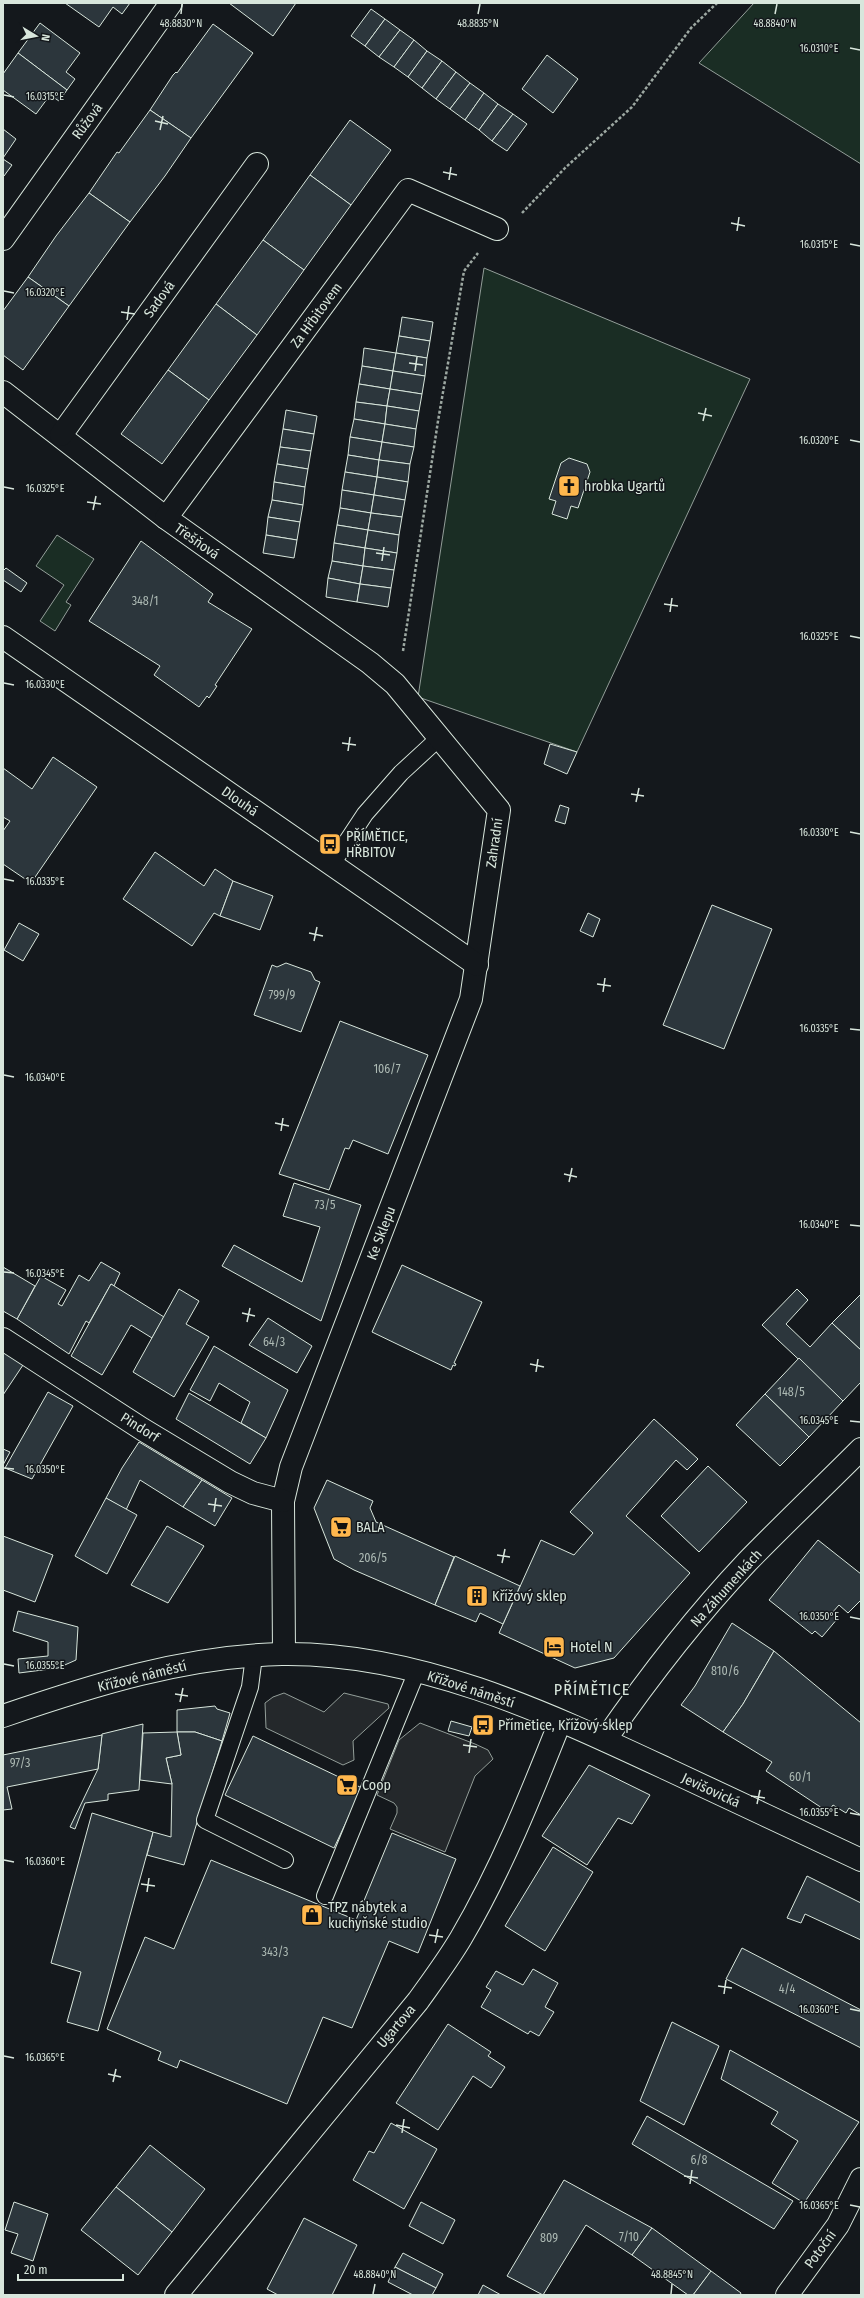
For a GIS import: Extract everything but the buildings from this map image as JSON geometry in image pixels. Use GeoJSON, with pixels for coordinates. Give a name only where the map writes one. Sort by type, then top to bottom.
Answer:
{"type":"FeatureCollection","features":[{"type":"Feature","properties":{"kind":"street","name":"Růžová"},"geometry":{"type":"LineString","coordinates":[[3,239],[171,3]]}},
{"type":"Feature","properties":{"kind":"street","name":"Sadová"},"geometry":{"type":"LineString","coordinates":[[60,435],[257,164]]}},
{"type":"Feature","properties":{"kind":"street","name":"Za Hřbitovem"},"geometry":{"type":"LineString","coordinates":[[166,518],[408,190],[497,229]]}},
{"type":"Feature","properties":{"kind":"street","name":"Třešňová"},"geometry":{"type":"LineString","coordinates":[[3,392],[166,518],[364,658],[396,684]]}},
{"type":"Feature","properties":{"kind":"street","name":"Dlouhá"},"geometry":{"type":"LineString","coordinates":[[3,637],[477,965]]}},
{"type":"Feature","properties":{"kind":"street","name":"Zahradní"},"geometry":{"type":"LineString","coordinates":[[396,684],[499,810],[477,965]]}},
{"type":"Feature","properties":{"kind":"street","name":"Ke Sklepu"},"geometry":{"type":"LineString","coordinates":[[284,1501],[291,1467],[471,999],[477,965]]}},
{"type":"Feature","properties":{"kind":"street","name":"Pindorf"},"geometry":{"type":"LineString","coordinates":[[3,1339],[142,1429],[230,1482],[253,1493],[284,1501]]}},
{"type":"Feature","properties":{"kind":"street","name":"Na Záhumenkách"},"geometry":{"type":"LineString","coordinates":[[605,1740],[636,1696],[705,1609],[747,1563],[861,1449]]}},
{"type":"Feature","properties":{"kind":"street"},"geometry":{"type":"LineString","coordinates":[[284,1501],[284,1654]]}},
{"type":"Feature","properties":{"kind":"street","name":"Křížové náměstí"},"geometry":{"type":"LineString","coordinates":[[3,1716],[55,1698],[150,1672],[210,1660],[284,1654],[348,1657],[416,1671],[468,1685],[560,1722]]}},
{"type":"Feature","properties":{"kind":"street","name":"Jevišovická"},"geometry":{"type":"LineString","coordinates":[[560,1722],[605,1740],[861,1860]]}},
{"type":"Feature","properties":{"kind":"street","name":"Ugartova"},"geometry":{"type":"LineString","coordinates":[[176,2295],[418,2001],[445,1963],[461,1937],[501,1860],[535,1786],[560,1722]]}},
{"type":"Feature","properties":{"kind":"street","name":"Potoční"},"geometry":{"type":"LineString","coordinates":[[787,2295],[838,2225],[861,2179]]}},
{"type":"Feature","properties":{"kind":"lane"},"geometry":{"type":"LineString","coordinates":[[332,864],[365,814],[401,772],[439,738]]}},
{"type":"Feature","properties":{"kind":"lane"},"geometry":{"type":"LineString","coordinates":[[254,1656],[250,1687],[205,1820],[285,1860]]}},
{"type":"Feature","properties":{"kind":"lane"},"geometry":{"type":"LineString","coordinates":[[325,1896],[391,1738],[416,1671]]}},
{"type":"Feature","properties":{"kind":"path"},"geometry":{"type":"LineString","coordinates":[[396,684],[402,657],[438,421],[464,271],[497,229],[519,217],[566,168],[632,107],[691,28],[717,3]]}},
{"type":"Feature","properties":{"kind":"green space"},"geometry":{"type":"Polygon","coordinates":[[[754,3],[861,3],[861,164],[699,63],[754,3]]]}},
{"type":"Feature","properties":{"kind":"green space"},"geometry":{"type":"Polygon","coordinates":[[[484,268],[750,379],[577,752],[418,697],[484,268]]]}},
{"type":"Feature","properties":{"kind":"green space"},"geometry":{"type":"Polygon","coordinates":[[[57,535],[94,559],[66,602],[71,605],[55,631],[40,621],[64,585],[36,566],[57,535]]]}},
{"type":"Feature","properties":{"kind":"shaded area"},"geometry":{"type":"Polygon","coordinates":[[[284,1693],[324,1712],[344,1693],[388,1704],[389,1708],[353,1741],[354,1760],[343,1765],[266,1728],[265,1703],[273,1697],[284,1693]]]}},
{"type":"Feature","properties":{"kind":"shaded area"},"geometry":{"type":"Polygon","coordinates":[[[420,1723],[488,1750],[493,1759],[475,1776],[445,1852],[390,1829],[397,1813],[397,1807],[394,1803],[377,1795],[399,1740],[420,1723]]]}},
{"type":"Feature","properties":{"kind":"place","name":"hrobka Ugartů"},"geometry":{"type":"Point","coordinates":[569,486]}},
{"type":"Feature","properties":{"kind":"place","name":"PŘÍMĚTICE, HŘBITOV"},"geometry":{"type":"Point","coordinates":[330,844]}},
{"type":"Feature","properties":{"kind":"place","name":"BALA"},"geometry":{"type":"Point","coordinates":[341,1527]}},
{"type":"Feature","properties":{"kind":"place","name":"Křížový sklep"},"geometry":{"type":"Point","coordinates":[477,1596]}},
{"type":"Feature","properties":{"kind":"place","name":"Hotel N"},"geometry":{"type":"Point","coordinates":[554,1647]}},
{"type":"Feature","properties":{"kind":"place","name":"Přímetice, Křížový sklep"},"geometry":{"type":"Point","coordinates":[483,1725]}},
{"type":"Feature","properties":{"kind":"place","name":"Coop"},"geometry":{"type":"Point","coordinates":[347,1785]}},
{"type":"Feature","properties":{"kind":"place","name":"TPZ nábytek a kuchyňské studio"},"geometry":{"type":"Point","coordinates":[312,1915]}},
{"type":"Feature","properties":{"kind":"district","name":"PŘÍMĚTICE"},"geometry":{"type":"Point","coordinates":[592,1689]}}]}
